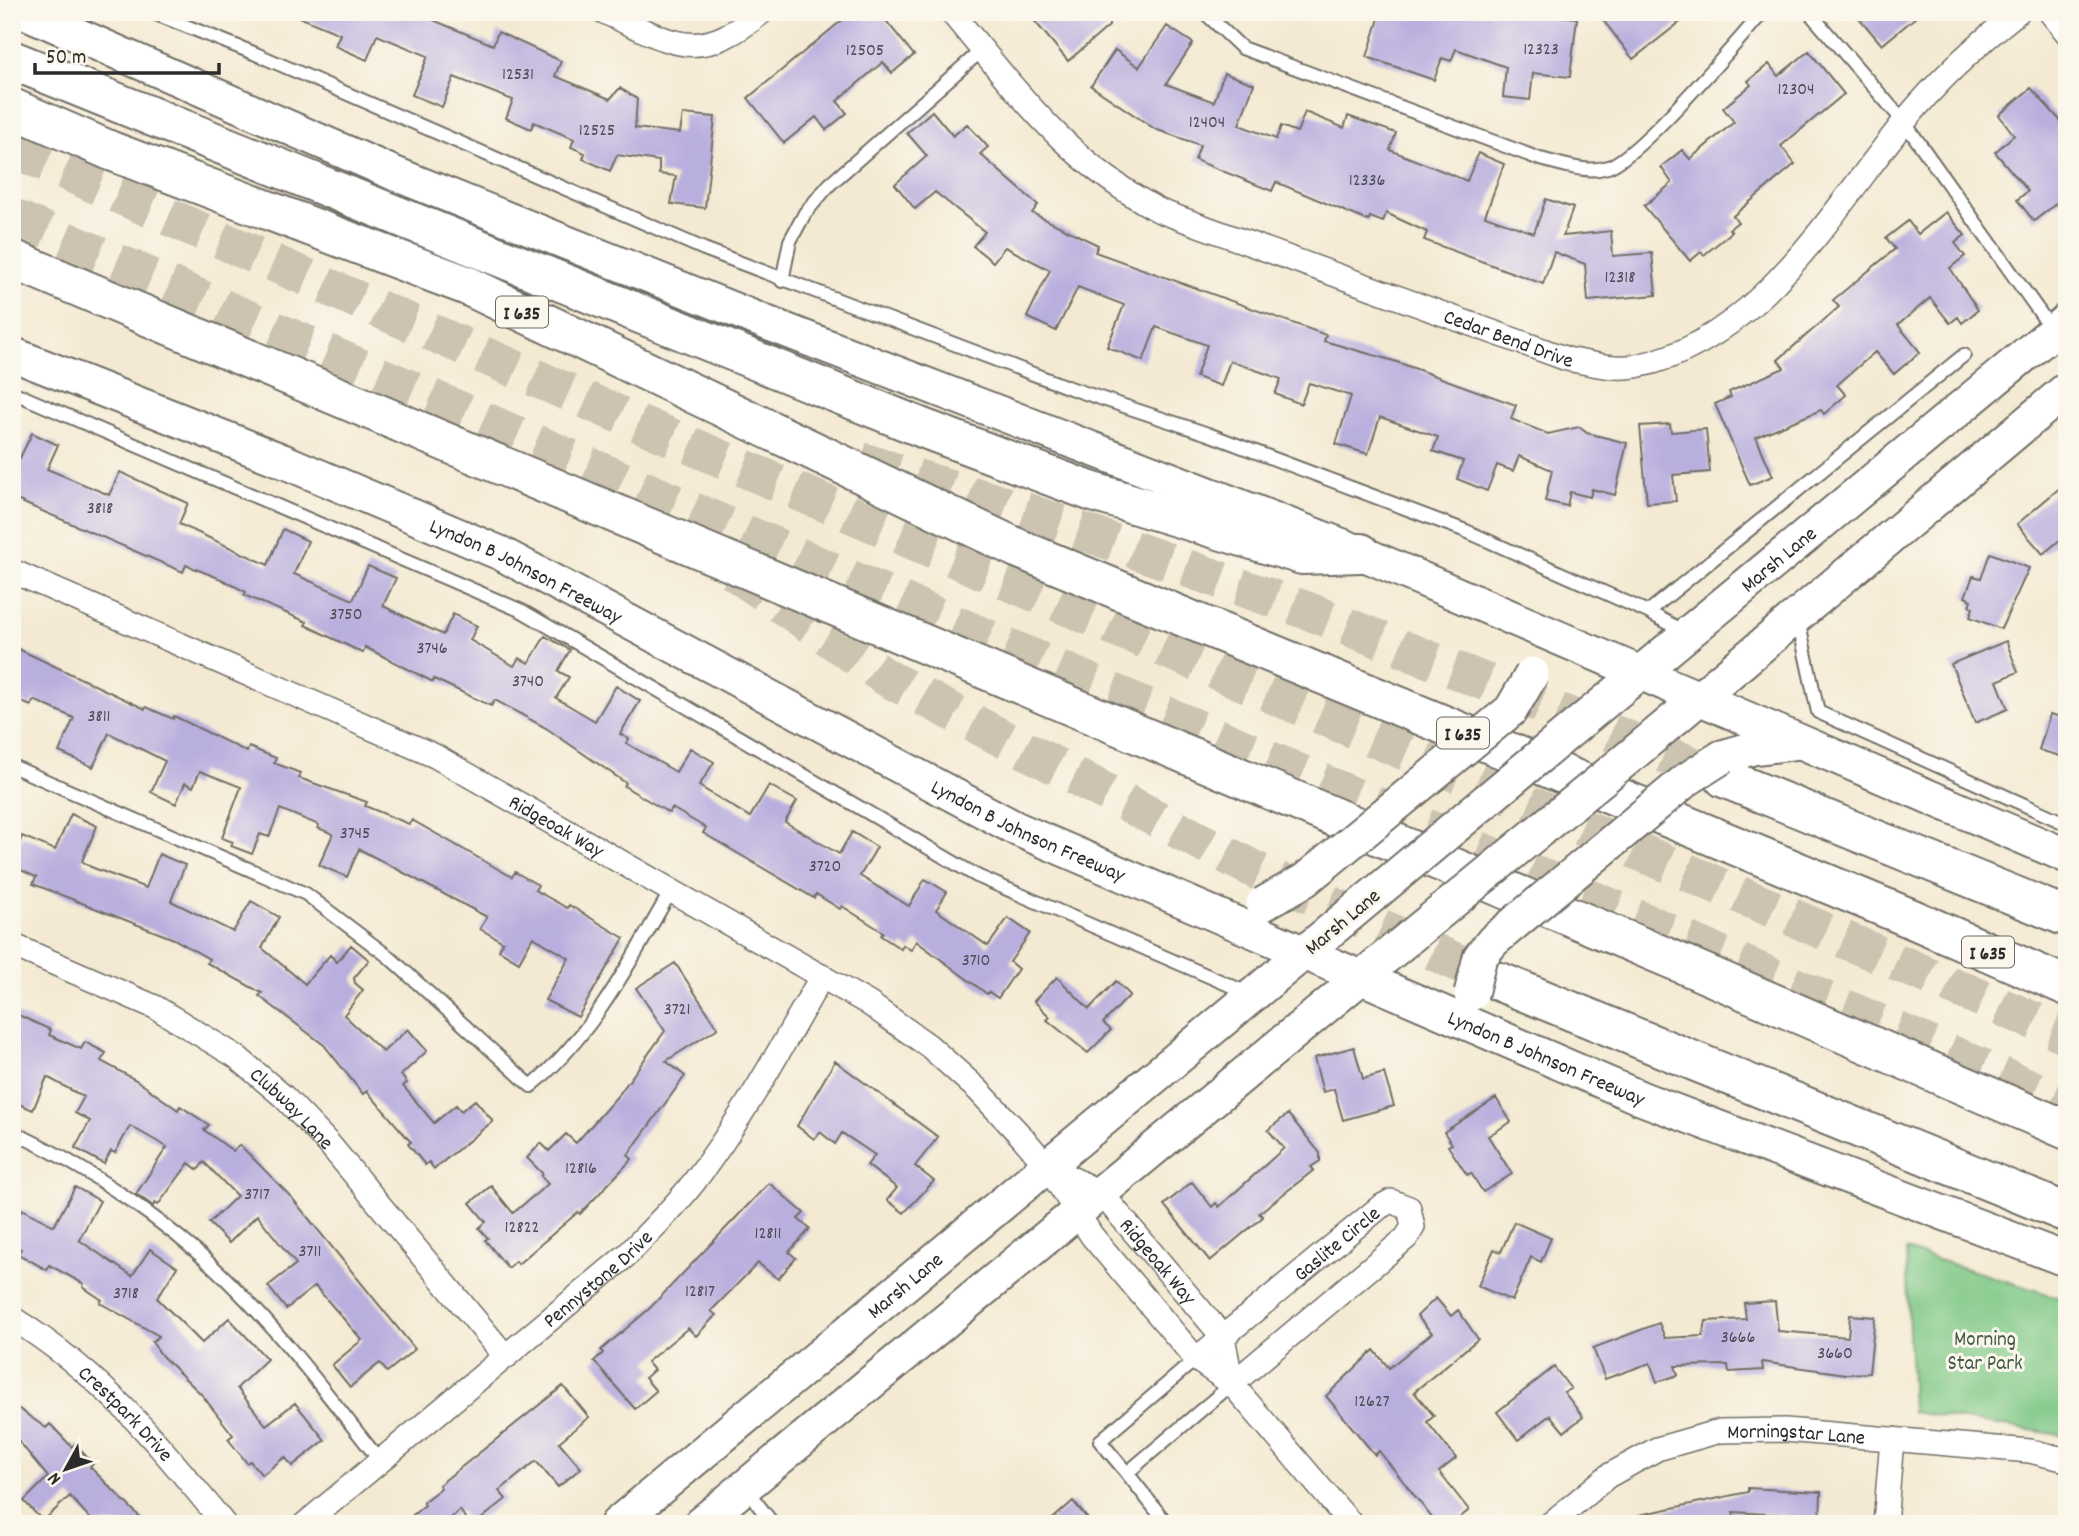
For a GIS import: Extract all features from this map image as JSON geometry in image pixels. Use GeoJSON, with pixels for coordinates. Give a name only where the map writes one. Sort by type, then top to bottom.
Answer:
{"type":"FeatureCollection","features":[{"type":"Feature","properties":{"kind":"highway"},"geometry":{"type":"LineString","coordinates":[[12,60],[925,429],[1090,491],[1301,555],[1361,553]]}},
{"type":"Feature","properties":{"kind":"highway","name":"I 635"},"geometry":{"type":"LineString","coordinates":[[12,108],[111,151],[468,286],[1017,548],[2067,986]]}},
{"type":"Feature","properties":{"kind":"highway"},"geometry":{"type":"LineString","coordinates":[[14,261],[1673,960],[2067,1130]]}},
{"type":"Feature","properties":{"kind":"highway"},"geometry":{"type":"LineString","coordinates":[[1723,767],[2067,916]]}},
{"type":"Feature","properties":{"kind":"highway"},"geometry":{"type":"LineString","coordinates":[[1485,988],[2067,1213]]}},
{"type":"Feature","properties":{"kind":"main road"},"geometry":{"type":"LineString","coordinates":[[25,12],[406,178],[779,328],[1361,553],[2067,856]]}},
{"type":"Feature","properties":{"kind":"main road","name":"Marsh Lane"},"geometry":{"type":"LineString","coordinates":[[617,1524],[1639,672],[2060,325]]}},
{"type":"Feature","properties":{"kind":"main road","name":"Lyndon B Johnson Freeway"},"geometry":{"type":"LineString","coordinates":[[12,355],[283,461],[500,554],[1017,829],[1730,1134],[2067,1260]]}},
{"type":"Feature","properties":{"kind":"main road"},"geometry":{"type":"LineString","coordinates":[[700,1524],[1634,753],[2067,389]]}},
{"type":"Feature","properties":{"kind":"main road"},"geometry":{"type":"LineString","coordinates":[[1214,913],[1263,904],[1305,880],[1511,710],[1532,674],[1534,648],[1512,618]]}},
{"type":"Feature","properties":{"kind":"main road"},"geometry":{"type":"LineString","coordinates":[[1488,1030],[1480,957],[1493,941],[1686,780],[1723,767],[1753,748],[1800,742]]}},
{"type":"Feature","properties":{"kind":"main road"},"geometry":{"type":"LineString","coordinates":[[710,1447],[744,1488]]}},
{"type":"Feature","properties":{"kind":"street"},"geometry":{"type":"LineString","coordinates":[[604,12],[671,42],[706,45],[734,35],[762,12]]}},
{"type":"Feature","properties":{"kind":"street","name":"Cedar Bend Drive"},"geometry":{"type":"LineString","coordinates":[[951,12],[1079,158],[1122,191],[1160,211],[1567,359],[1602,366],[1633,366],[1669,358],[1712,338],[1755,302],[1814,239],[1904,122],[1955,66],[2018,12]]}},
{"type":"Feature","properties":{"kind":"street"},"geometry":{"type":"LineString","coordinates":[[2050,12],[2067,33]]}},
{"type":"Feature","properties":{"kind":"street","name":"Ridgeoak Way"},"geometry":{"type":"LineString","coordinates":[[12,571],[435,756],[868,1003],[929,1046],[978,1090],[1047,1166],[1089,1202],[1223,1337],[1232,1384]]}},
{"type":"Feature","properties":{"kind":"street","name":"Clubway Lane"},"geometry":{"type":"LineString","coordinates":[[12,945],[155,1007],[237,1058],[284,1097],[329,1144],[506,1357]]}},
{"type":"Feature","properties":{"kind":"street","name":"Pennystone Drive"},"geometry":{"type":"LineString","coordinates":[[305,1524],[628,1254],[693,1183],[740,1115],[822,976]]}},
{"type":"Feature","properties":{"kind":"street","name":"Ridgeoak Way"},"geometry":{"type":"LineString","coordinates":[[1047,1166],[1089,1202],[1092,1236],[1196,1359],[1232,1384],[1350,1524]]}},
{"type":"Feature","properties":{"kind":"street","name":"Gaslite Circle"},"geometry":{"type":"LineString","coordinates":[[1196,1359],[1380,1207],[1391,1202],[1409,1208],[1413,1227],[1406,1238],[1232,1384]]}},
{"type":"Feature","properties":{"kind":"street","name":"Crestpark Drive"},"geometry":{"type":"LineString","coordinates":[[12,1318],[49,1340],[105,1387],[170,1458],[223,1524]]}},
{"type":"Feature","properties":{"kind":"street","name":"Morningstar Lane"},"geometry":{"type":"LineString","coordinates":[[1550,1524],[1608,1476],[1657,1449],[1720,1431],[1785,1430],[2030,1451],[2067,1460]]}},
{"type":"Feature","properties":{"kind":"street"},"geometry":{"type":"LineString","coordinates":[[1885,1524],[1892,1439]]}},
{"type":"Feature","properties":{"kind":"lane"},"geometry":{"type":"LineString","coordinates":[[151,12],[256,54],[547,182],[782,281],[1466,531],[1648,612],[1686,633]]}},
{"type":"Feature","properties":{"kind":"lane"},"geometry":{"type":"LineString","coordinates":[[1204,12],[1242,48],[1540,159],[1581,170],[1609,167],[1640,143],[1763,12]]}},
{"type":"Feature","properties":{"kind":"lane"},"geometry":{"type":"LineString","coordinates":[[1809,12],[1904,122],[2060,325]]}},
{"type":"Feature","properties":{"kind":"lane"},"geometry":{"type":"LineString","coordinates":[[782,281],[790,241],[805,213],[830,184],[982,50]]}},
{"type":"Feature","properties":{"kind":"lane"},"geometry":{"type":"LineString","coordinates":[[1648,612],[1964,355]]}},
{"type":"Feature","properties":{"kind":"lane"},"geometry":{"type":"LineString","coordinates":[[12,392],[333,527],[522,611],[977,876],[1253,995]]}},
{"type":"Feature","properties":{"kind":"lane"},"geometry":{"type":"LineString","coordinates":[[1797,616],[1818,712],[2067,824]]}},
{"type":"Feature","properties":{"kind":"lane"},"geometry":{"type":"LineString","coordinates":[[12,766],[306,894],[389,957],[531,1086],[555,1067],[596,1019],[672,889]]}},
{"type":"Feature","properties":{"kind":"lane"},"geometry":{"type":"LineString","coordinates":[[12,1132],[100,1180],[225,1278],[299,1359],[380,1461]]}},
{"type":"Feature","properties":{"kind":"lane"},"geometry":{"type":"LineString","coordinates":[[1167,1524],[1101,1441],[1196,1359]]}},
{"type":"Feature","properties":{"kind":"lane"},"geometry":{"type":"LineString","coordinates":[[1127,1473],[1232,1384]]}},
{"type":"Feature","properties":{"kind":"lane"},"geometry":{"type":"LineString","coordinates":[[744,1488],[772,1524]]}},
{"type":"Feature","properties":{"kind":"green space","name":"Morning Star Park"},"geometry":{"type":"Polygon","coordinates":[[[1906,1250],[2067,1300],[2067,1436],[1912,1412],[1906,1250]]]}},
{"type":"Feature","properties":{"kind":"building"},"geometry":{"type":"Polygon","coordinates":[[[287,12],[414,12],[493,45],[498,32],[561,61],[555,76],[610,99],[620,88],[637,99],[635,128],[680,133],[683,114],[715,117],[705,208],[671,204],[676,176],[659,174],[659,161],[617,155],[610,171],[583,159],[585,153],[571,147],[574,139],[534,122],[531,129],[506,118],[513,100],[454,77],[442,107],[412,95],[428,56],[377,35],[367,60],[335,46],[340,34],[287,12]]]}},
{"type":"Feature","properties":{"kind":"building"},"geometry":{"type":"Polygon","coordinates":[[[852,12],[879,12],[914,55],[892,73],[883,62],[837,101],[847,113],[826,130],[816,117],[784,143],[748,98],[852,12]]]}},
{"type":"Feature","properties":{"kind":"building"},"geometry":{"type":"Polygon","coordinates":[[[1027,12],[1103,12],[1109,19],[1109,26],[1068,61],[1027,12]]]}},
{"type":"Feature","properties":{"kind":"building"},"geometry":{"type":"Polygon","coordinates":[[[1381,12],[1522,12],[1577,18],[1570,77],[1533,73],[1530,100],[1503,97],[1506,67],[1456,49],[1451,61],[1442,58],[1434,80],[1367,57],[1381,12]]]}},
{"type":"Feature","properties":{"kind":"building"},"geometry":{"type":"Polygon","coordinates":[[[1597,12],[1693,12],[1633,59],[1597,12]]]}},
{"type":"Feature","properties":{"kind":"building"},"geometry":{"type":"Polygon","coordinates":[[[1854,12],[1922,12],[1882,45],[1854,12]]]}},
{"type":"Feature","properties":{"kind":"building"},"geometry":{"type":"Polygon","coordinates":[[[1167,26],[1193,43],[1166,84],[1214,102],[1224,73],[1254,84],[1239,125],[1276,139],[1281,126],[1297,132],[1305,112],[1344,128],[1348,116],[1396,133],[1390,150],[1467,181],[1478,153],[1504,164],[1485,216],[1534,233],[1546,199],[1573,208],[1563,236],[1611,231],[1613,256],[1652,253],[1656,295],[1588,301],[1585,264],[1554,252],[1543,284],[1424,240],[1427,232],[1386,213],[1383,222],[1370,217],[1368,221],[1276,182],[1272,191],[1195,160],[1200,145],[1155,129],[1091,86],[1115,50],[1139,67],[1167,26]]]}},
{"type":"Feature","properties":{"kind":"building"},"geometry":{"type":"Polygon","coordinates":[[[1809,51],[1844,94],[1781,146],[1795,164],[1733,216],[1738,222],[1729,229],[1732,232],[1704,255],[1701,252],[1690,261],[1644,206],[1672,183],[1661,167],[1682,150],[1690,159],[1734,122],[1723,108],[1751,85],[1748,81],[1769,64],[1778,76],[1809,51]]]}},
{"type":"Feature","properties":{"kind":"building"},"geometry":{"type":"Polygon","coordinates":[[[2031,88],[2067,128],[2067,195],[2034,221],[2017,200],[2028,191],[1995,152],[2014,135],[1999,115],[2031,88]]]}},
{"type":"Feature","properties":{"kind":"building"},"geometry":{"type":"Polygon","coordinates":[[[932,111],[953,136],[967,124],[988,147],[980,154],[1038,205],[1032,213],[1098,245],[1095,252],[1326,335],[1324,341],[1394,361],[1516,405],[1511,419],[1548,434],[1579,427],[1587,433],[1627,443],[1615,495],[1592,489],[1590,497],[1570,492],[1567,506],[1545,501],[1552,470],[1519,456],[1513,471],[1497,465],[1487,491],[1457,479],[1463,461],[1433,451],[1438,437],[1380,417],[1368,454],[1336,444],[1351,396],[1309,383],[1301,404],[1275,394],[1281,379],[1230,361],[1221,386],[1196,377],[1207,345],[1156,327],[1143,361],[1107,347],[1124,305],[1078,287],[1056,331],[1027,317],[1050,270],[1005,247],[993,262],[973,246],[985,232],[935,192],[915,209],[895,184],[927,156],[907,133],[932,111]]]}},
{"type":"Feature","properties":{"kind":"building"},"geometry":{"type":"Polygon","coordinates":[[[1946,212],[1965,235],[1955,243],[1965,256],[1950,268],[1978,310],[1962,323],[1958,317],[1950,323],[1930,298],[1898,325],[1920,352],[1894,374],[1875,352],[1837,385],[1846,395],[1824,414],[1821,410],[1756,437],[1773,476],[1750,485],[1715,404],[1731,397],[1729,392],[1784,368],[1778,360],[1839,307],[1833,300],[1895,249],[1886,238],[1908,221],[1918,234],[1946,212]]]}},
{"type":"Feature","properties":{"kind":"building"},"geometry":{"type":"Polygon","coordinates":[[[1670,424],[1671,432],[1706,429],[1710,472],[1673,475],[1676,501],[1647,503],[1640,426],[1670,424]]]}},
{"type":"Feature","properties":{"kind":"building"},"geometry":{"type":"Polygon","coordinates":[[[32,433],[58,445],[47,469],[109,495],[120,472],[188,503],[179,524],[268,565],[283,529],[308,541],[294,574],[353,600],[368,566],[396,578],[383,606],[443,635],[453,614],[477,626],[470,640],[514,666],[519,658],[529,663],[545,636],[570,650],[558,671],[569,677],[556,698],[595,721],[616,686],[640,701],[620,734],[629,739],[626,743],[676,772],[690,748],[714,762],[699,786],[750,817],[769,785],[797,801],[785,822],[839,854],[852,832],[877,847],[860,876],[909,906],[925,879],[947,892],[936,910],[988,946],[1008,918],[1030,933],[1010,962],[1018,969],[998,998],[989,992],[987,994],[916,941],[911,950],[903,945],[901,949],[881,936],[883,932],[842,906],[840,909],[816,894],[814,898],[703,833],[706,828],[672,808],[669,813],[624,786],[626,783],[546,728],[495,700],[491,706],[434,679],[433,682],[365,647],[363,653],[305,625],[307,622],[244,595],[246,592],[221,579],[186,565],[183,572],[12,498],[12,455],[20,458],[32,433]]]}},
{"type":"Feature","properties":{"kind":"building"},"geometry":{"type":"Polygon","coordinates":[[[2067,482],[2067,534],[2043,554],[2017,524],[2067,482]]]}},
{"type":"Feature","properties":{"kind":"building"},"geometry":{"type":"Polygon","coordinates":[[[1990,553],[2029,568],[2001,629],[1970,617],[1973,608],[1969,606],[1971,600],[1965,597],[1973,576],[1981,578],[1990,553]]]}},
{"type":"Feature","properties":{"kind":"building"},"geometry":{"type":"Polygon","coordinates":[[[2006,641],[2018,672],[1997,681],[2008,709],[1975,723],[1951,664],[2006,641]]]}},
{"type":"Feature","properties":{"kind":"building"},"geometry":{"type":"Polygon","coordinates":[[[12,646],[145,709],[146,707],[173,719],[174,716],[247,752],[249,747],[276,758],[274,763],[300,773],[299,778],[367,802],[365,806],[409,824],[412,820],[512,877],[515,872],[538,885],[535,890],[567,908],[569,905],[624,938],[578,1017],[545,1000],[569,958],[533,937],[519,962],[499,950],[503,942],[480,929],[487,917],[359,849],[347,877],[319,865],[333,834],[318,828],[319,825],[280,809],[269,837],[260,834],[252,854],[231,846],[233,842],[222,838],[241,787],[200,771],[193,787],[185,783],[176,804],[151,792],[165,761],[109,733],[93,767],[59,752],[74,718],[34,700],[31,706],[12,698],[12,646]]]}},
{"type":"Feature","properties":{"kind":"building"},"geometry":{"type":"Polygon","coordinates":[[[2050,714],[2067,719],[2067,758],[2039,750],[2050,714]]]}},
{"type":"Feature","properties":{"kind":"building"},"geometry":{"type":"Polygon","coordinates":[[[71,814],[97,826],[82,861],[91,867],[146,888],[159,854],[185,865],[171,901],[233,932],[251,901],[279,917],[262,948],[305,984],[330,955],[337,962],[351,945],[369,960],[354,978],[355,983],[363,990],[344,1015],[383,1052],[408,1029],[427,1051],[401,1075],[407,1083],[403,1086],[434,1123],[456,1105],[461,1111],[475,1100],[493,1121],[434,1169],[429,1162],[425,1165],[408,1144],[411,1142],[367,1091],[363,1094],[324,1045],[259,996],[262,993],[207,963],[209,959],[174,939],[33,884],[36,877],[12,866],[22,836],[55,850],[71,814]]]}},
{"type":"Feature","properties":{"kind":"building"},"geometry":{"type":"Polygon","coordinates":[[[675,963],[718,1028],[666,1061],[685,1076],[628,1155],[632,1159],[580,1214],[578,1212],[518,1264],[516,1261],[508,1268],[485,1240],[488,1238],[479,1228],[486,1222],[470,1203],[491,1186],[513,1213],[548,1184],[541,1176],[543,1174],[527,1158],[541,1143],[549,1151],[566,1134],[576,1143],[620,1093],[665,1031],[636,988],[675,963]]]}},
{"type":"Feature","properties":{"kind":"building"},"geometry":{"type":"Polygon","coordinates":[[[1057,977],[1089,1009],[1116,981],[1130,995],[1103,1023],[1111,1030],[1088,1053],[1047,1020],[1050,1017],[1034,1001],[1057,977]]]}},
{"type":"Feature","properties":{"kind":"building"},"geometry":{"type":"Polygon","coordinates":[[[12,1012],[51,1030],[49,1035],[81,1049],[85,1042],[106,1053],[101,1061],[136,1080],[178,1110],[180,1106],[209,1125],[204,1130],[233,1151],[240,1145],[292,1198],[415,1349],[387,1372],[380,1363],[350,1387],[332,1365],[362,1340],[315,1286],[286,1309],[268,1286],[296,1264],[257,1215],[229,1243],[209,1223],[237,1196],[204,1162],[198,1170],[189,1163],[158,1205],[155,1203],[153,1206],[136,1194],[167,1147],[130,1126],[115,1153],[111,1151],[104,1164],[75,1148],[90,1121],[75,1113],[84,1097],[47,1077],[33,1110],[12,1101],[12,1012]]]}},
{"type":"Feature","properties":{"kind":"building"},"geometry":{"type":"Polygon","coordinates":[[[1354,1047],[1363,1079],[1384,1073],[1394,1106],[1343,1120],[1334,1089],[1323,1092],[1314,1058],[1354,1047]]]}},
{"type":"Feature","properties":{"kind":"building"},"geometry":{"type":"Polygon","coordinates":[[[835,1061],[938,1137],[915,1166],[934,1181],[904,1213],[887,1200],[897,1188],[867,1165],[875,1155],[842,1133],[835,1144],[820,1132],[814,1139],[797,1126],[835,1061]]]}},
{"type":"Feature","properties":{"kind":"building"},"geometry":{"type":"Polygon","coordinates":[[[1496,1098],[1511,1122],[1488,1136],[1512,1174],[1483,1192],[1471,1173],[1467,1175],[1448,1146],[1452,1144],[1444,1132],[1496,1098]]]}},
{"type":"Feature","properties":{"kind":"building"},"geometry":{"type":"Polygon","coordinates":[[[1288,1114],[1320,1153],[1320,1161],[1311,1167],[1314,1170],[1259,1213],[1263,1217],[1210,1261],[1164,1205],[1192,1182],[1212,1207],[1216,1203],[1219,1207],[1284,1148],[1268,1130],[1288,1114]]]}},
{"type":"Feature","properties":{"kind":"building"},"geometry":{"type":"Polygon","coordinates":[[[769,1183],[804,1213],[798,1219],[810,1229],[789,1252],[796,1258],[778,1279],[758,1263],[711,1311],[716,1315],[696,1336],[688,1328],[647,1362],[654,1370],[645,1378],[656,1391],[635,1409],[594,1361],[603,1353],[601,1350],[649,1309],[769,1183]]]}},
{"type":"Feature","properties":{"kind":"building"},"geometry":{"type":"Polygon","coordinates":[[[75,1187],[100,1201],[79,1240],[132,1276],[150,1249],[177,1267],[157,1298],[202,1343],[229,1318],[267,1359],[237,1388],[266,1425],[295,1403],[325,1440],[292,1466],[285,1457],[262,1475],[250,1461],[247,1463],[228,1439],[233,1435],[202,1395],[162,1356],[152,1342],[159,1336],[100,1303],[102,1300],[83,1287],[84,1284],[49,1265],[47,1270],[18,1254],[21,1249],[12,1244],[12,1226],[22,1209],[54,1226],[75,1187]]]}},
{"type":"Feature","properties":{"kind":"building"},"geometry":{"type":"Polygon","coordinates":[[[1514,1222],[1551,1238],[1541,1262],[1531,1257],[1512,1301],[1478,1286],[1494,1249],[1501,1252],[1514,1222]]]}},
{"type":"Feature","properties":{"kind":"building"},"geometry":{"type":"Polygon","coordinates":[[[1436,1298],[1451,1316],[1458,1310],[1478,1339],[1414,1392],[1434,1416],[1427,1422],[1456,1458],[1439,1472],[1469,1510],[1452,1524],[1437,1524],[1379,1451],[1375,1455],[1326,1396],[1374,1350],[1389,1368],[1432,1333],[1417,1316],[1436,1298]]]}},
{"type":"Feature","properties":{"kind":"building"},"geometry":{"type":"Polygon","coordinates":[[[1775,1301],[1778,1331],[1848,1337],[1850,1315],[1875,1317],[1869,1373],[1846,1374],[1762,1362],[1763,1370],[1729,1372],[1728,1365],[1675,1366],[1678,1375],[1657,1382],[1650,1363],[1605,1379],[1593,1348],[1659,1323],[1665,1338],[1703,1336],[1706,1321],[1746,1319],[1744,1303],[1775,1301]]]}},
{"type":"Feature","properties":{"kind":"building"},"geometry":{"type":"Polygon","coordinates":[[[1554,1367],[1571,1389],[1564,1392],[1583,1417],[1564,1432],[1550,1415],[1518,1440],[1497,1412],[1554,1367]]]}},
{"type":"Feature","properties":{"kind":"building"},"geometry":{"type":"Polygon","coordinates":[[[563,1386],[589,1417],[559,1442],[581,1468],[558,1487],[536,1461],[499,1491],[506,1499],[475,1524],[469,1524],[460,1510],[444,1524],[402,1524],[425,1505],[423,1502],[441,1488],[439,1485],[563,1386]]]}},
{"type":"Feature","properties":{"kind":"building"},"geometry":{"type":"Polygon","coordinates":[[[12,1404],[46,1428],[50,1424],[72,1447],[75,1444],[93,1464],[90,1467],[147,1524],[95,1524],[70,1496],[43,1521],[24,1501],[48,1477],[12,1433],[12,1404]]]}},
{"type":"Feature","properties":{"kind":"building"},"geometry":{"type":"Polygon","coordinates":[[[1748,1488],[1821,1492],[1820,1524],[1785,1524],[1785,1515],[1733,1512],[1736,1524],[1640,1524],[1639,1515],[1748,1492],[1748,1488]]]}},
{"type":"Feature","properties":{"kind":"building"},"geometry":{"type":"Polygon","coordinates":[[[1073,1501],[1092,1524],[1047,1524],[1073,1501]]]}},
{"type":"Feature","properties":{"kind":"tunnel"},"geometry":{"type":"LineString","coordinates":[[12,148],[638,423],[2067,1035]]}},
{"type":"Feature","properties":{"kind":"tunnel"},"geometry":{"type":"LineString","coordinates":[[12,217],[2067,1104]]}},
{"type":"Feature","properties":{"kind":"tunnel"},"geometry":{"type":"LineString","coordinates":[[861,461],[1027,512],[1311,612],[1724,778]]}},
{"type":"Feature","properties":{"kind":"tunnel"},"geometry":{"type":"LineString","coordinates":[[733,571],[887,678],[1257,871],[1500,982]]}}]}
